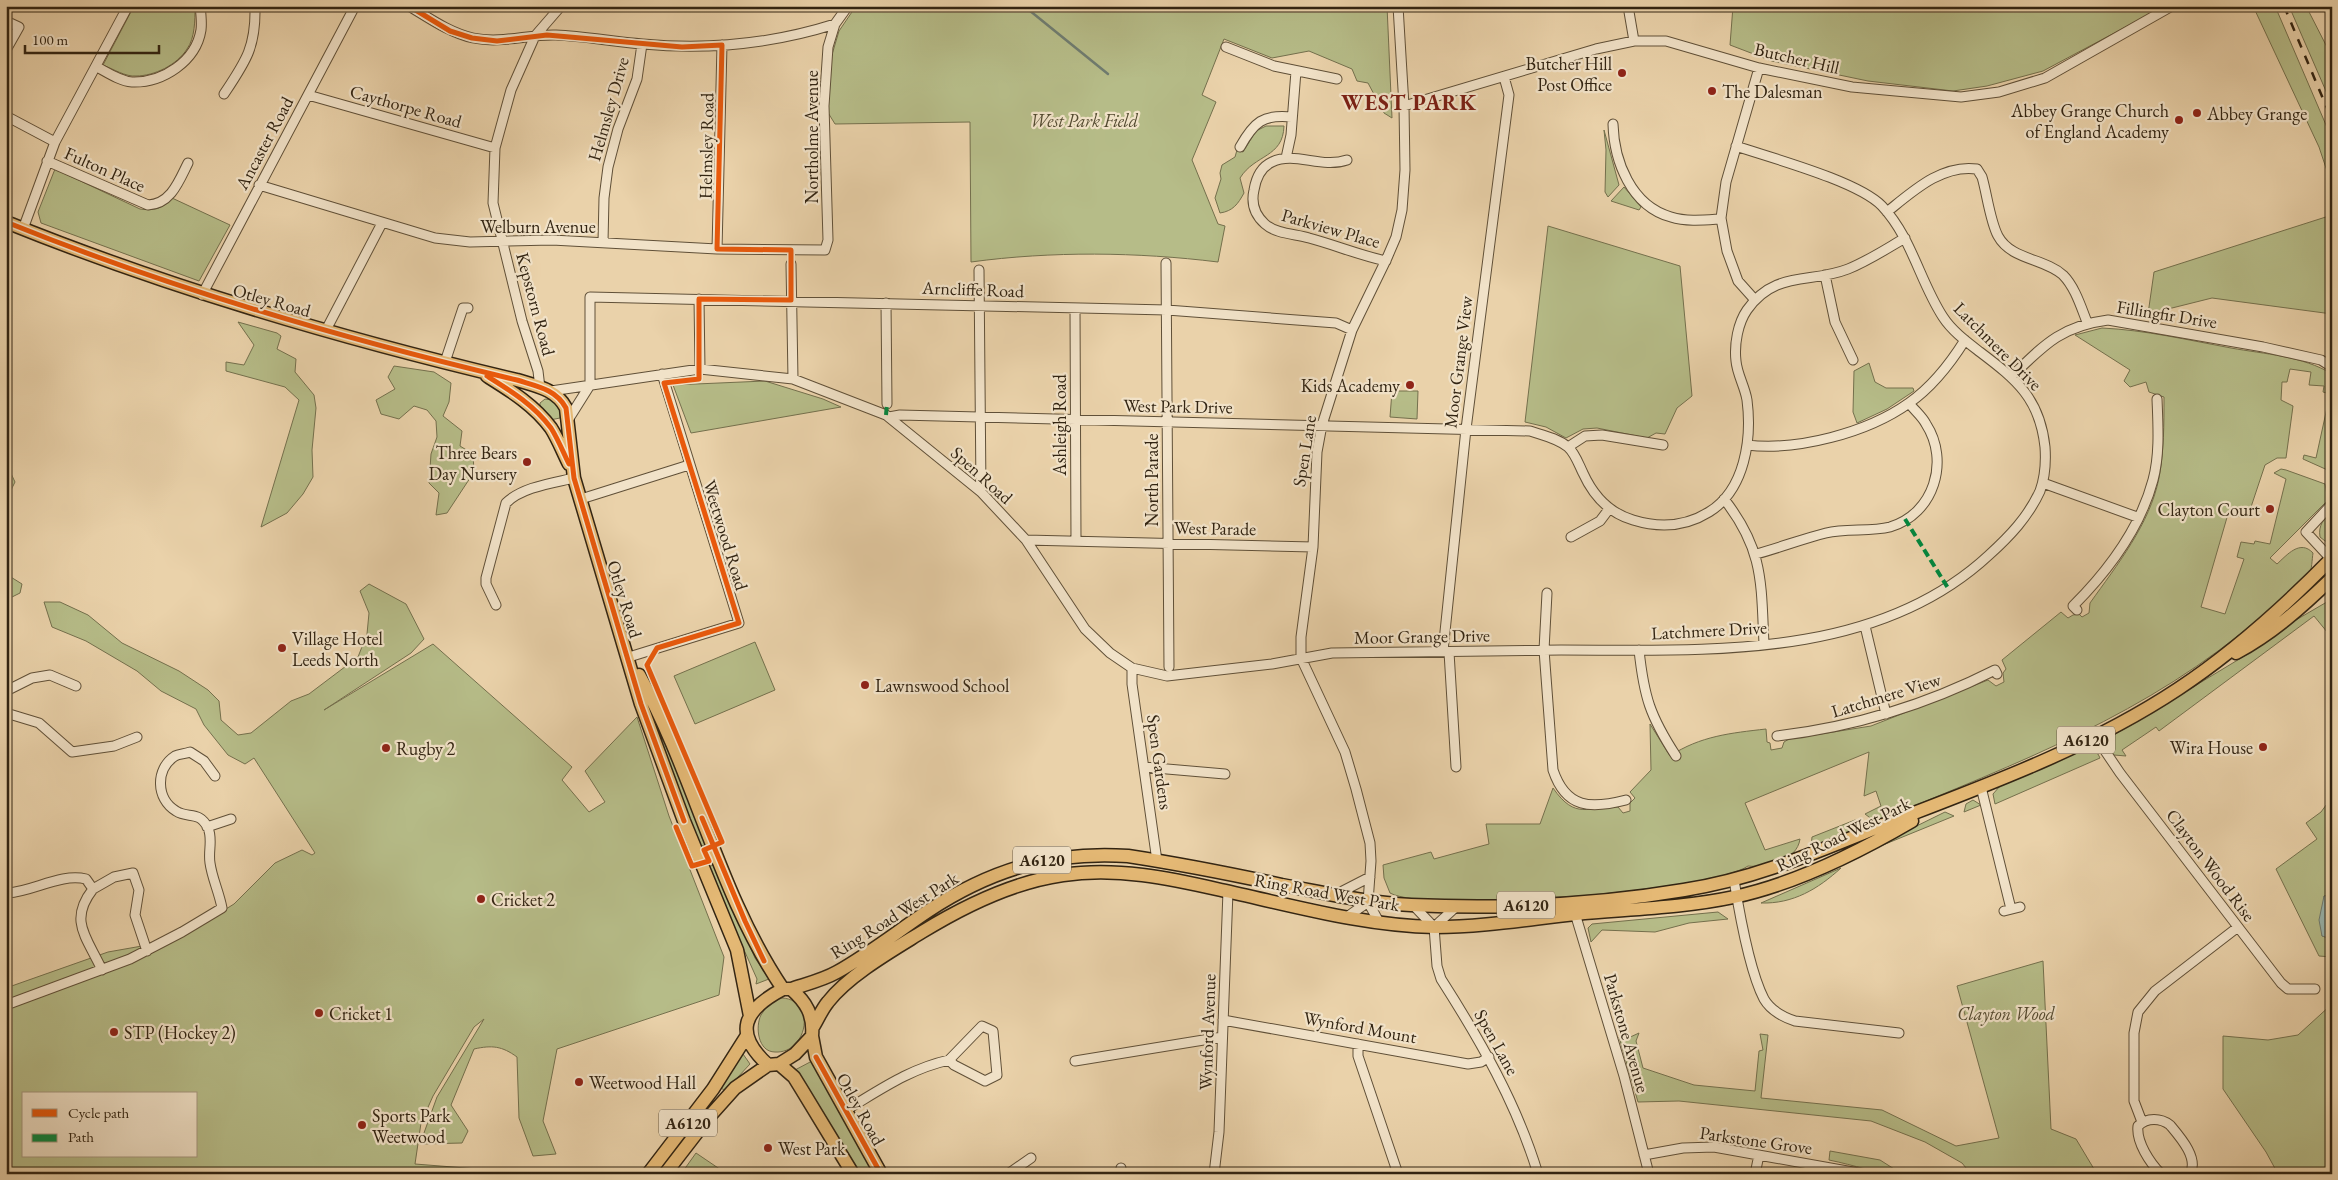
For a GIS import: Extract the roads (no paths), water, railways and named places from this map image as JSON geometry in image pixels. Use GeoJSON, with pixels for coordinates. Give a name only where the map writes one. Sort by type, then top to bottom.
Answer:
{"type":"FeatureCollection","features":[{"type":"Feature","properties":{"kind":"highway","name":"Otley Road"},"geometry":{"type":"LineString","coordinates":[[6,222],[202,295],[546,390],[561,398],[566,408],[568,420],[573,474],[642,704],[684,821],[737,950],[750,1016]]}},
{"type":"Feature","properties":{"kind":"highway","name":"Otley Road"},"geometry":{"type":"LineString","coordinates":[[478,371],[522,399],[532,408],[551,429],[573,474]]}},
{"type":"Feature","properties":{"kind":"highway"},"geometry":{"type":"LineString","coordinates":[[532,408],[546,390]]}},
{"type":"Feature","properties":{"kind":"highway"},"geometry":{"type":"LineString","coordinates":[[551,429],[568,420]]}},
{"type":"Feature","properties":{"kind":"highway","name":"Ring Road West Park"},"geometry":{"type":"LineString","coordinates":[[812,1031],[827,1002],[870,966],[937,923],[1001,891],[1064,875],[1097,872],[1127,873],[1228,891],[1347,918],[1434,927],[1494,924],[1574,908],[1686,890],[1734,880],[1783,866],[1981,787],[2095,736],[2177,690],[2211,665],[2257,629],[2332,559]]}},
{"type":"Feature","properties":{"kind":"highway","name":"A6120"},"geometry":{"type":"LineString","coordinates":[[2289,600],[2305,591],[2332,568]]}},
{"type":"Feature","properties":{"kind":"highway","name":"Ring Road West Park"},"geometry":{"type":"LineString","coordinates":[[2211,665],[2263,638],[2297,612],[2332,578]]}},
{"type":"Feature","properties":{"kind":"highway","name":"Otley Road"},"geometry":{"type":"LineString","coordinates":[[629,657],[660,712],[713,846],[754,942],[787,989]]}},
{"type":"Feature","properties":{"kind":"highway","name":"Ring Road West Park"},"geometry":{"type":"LineString","coordinates":[[787,989],[837,972],[930,910],[996,874],[1029,862],[1094,854],[1128,856],[1368,902],[1413,905],[1574,908],[1691,905],[1736,897],[1790,881],[1888,835],[1952,798]]}},
{"type":"Feature","properties":{"kind":"highway"},"geometry":{"type":"LineString","coordinates":[[787,989],[803,999],[810,1012],[812,1031]]}},
{"type":"Feature","properties":{"kind":"highway","name":"A6120"},"geometry":{"type":"LineString","coordinates":[[648,1174],[714,1090],[746,1037],[750,1016],[762,1002],[787,989]]}},
{"type":"Feature","properties":{"kind":"highway","name":"Otley Road"},"geometry":{"type":"LineString","coordinates":[[812,1031],[816,1057],[882,1174]]}},
{"type":"Feature","properties":{"kind":"highway","name":"A6120"},"geometry":{"type":"LineString","coordinates":[[665,1174],[709,1117],[735,1088],[795,1054],[812,1031]]}},
{"type":"Feature","properties":{"kind":"highway"},"geometry":{"type":"LineString","coordinates":[[746,1037],[754,1052],[794,1077],[853,1174]]}},
{"type":"Feature","properties":{"kind":"street"},"geometry":{"type":"LineString","coordinates":[[97,67],[120,79],[132,82],[158,78],[173,71],[193,50],[201,30],[200,6]]}},
{"type":"Feature","properties":{"kind":"street"},"geometry":{"type":"LineString","coordinates":[[224,94],[246,61],[252,46],[255,6]]}},
{"type":"Feature","properties":{"kind":"street","name":"Ancaster Road"},"geometry":{"type":"LineString","coordinates":[[202,295],[355,6]]}},
{"type":"Feature","properties":{"kind":"street"},"geometry":{"type":"LineString","coordinates":[[409,6],[450,31],[472,38],[497,41],[535,36],[573,36],[682,47],[774,41],[834,24],[848,6]]}},
{"type":"Feature","properties":{"kind":"street","name":"Kepstorn Road"},"geometry":{"type":"LineString","coordinates":[[546,390],[538,372],[522,321],[493,203],[495,148],[511,90],[535,36],[561,6]]}},
{"type":"Feature","properties":{"kind":"street","name":"Spen Lane"},"geometry":{"type":"LineString","coordinates":[[1368,902],[1370,843],[1345,752],[1302,658],[1301,637],[1313,547],[1316,462],[1322,426],[1352,330],[1396,237],[1402,210],[1405,170],[1404,106],[1398,6]]}},
{"type":"Feature","properties":{"kind":"street"},"geometry":{"type":"LineString","coordinates":[[1628,6],[1634,41]]}},
{"type":"Feature","properties":{"kind":"street","name":"Butcher Hill"},"geometry":{"type":"LineString","coordinates":[[1404,106],[1596,50],[1634,41],[1666,41],[1759,68],[1852,87],[1919,95],[1961,97],[1999,92],[2056,73],[2172,6]]}},
{"type":"Feature","properties":{"kind":"street"},"geometry":{"type":"LineString","coordinates":[[22,229],[55,142],[97,67],[123,8]]}},
{"type":"Feature","properties":{"kind":"street"},"geometry":{"type":"LineString","coordinates":[[6,21],[19,27],[6,50]]}},
{"type":"Feature","properties":{"kind":"street","name":"Northolme Avenue"},"geometry":{"type":"LineString","coordinates":[[825,250],[828,240],[824,106],[828,47],[834,24]]}},
{"type":"Feature","properties":{"kind":"street","name":"Helmsley Drive"},"geometry":{"type":"LineString","coordinates":[[603,242],[604,198],[608,167],[618,129],[637,79],[642,44]]}},
{"type":"Feature","properties":{"kind":"street","name":"Helmsley Road"},"geometry":{"type":"LineString","coordinates":[[717,249],[722,45]]}},
{"type":"Feature","properties":{"kind":"street"},"geometry":{"type":"LineString","coordinates":[[1226,47],[1274,66],[1337,78]]}},
{"type":"Feature","properties":{"kind":"street"},"geometry":{"type":"LineString","coordinates":[[1755,300],[1738,281],[1727,251],[1722,219],[1726,182],[1759,68]]}},
{"type":"Feature","properties":{"kind":"street"},"geometry":{"type":"LineString","coordinates":[[1296,70],[1291,135],[1286,158],[1334,165],[1347,160]]}},
{"type":"Feature","properties":{"kind":"street","name":"Moor Grange View"},"geometry":{"type":"LineString","coordinates":[[1456,767],[1446,652],[1466,429],[1509,95],[1504,77]]}},
{"type":"Feature","properties":{"kind":"street","name":"Caythorpe Road"},"geometry":{"type":"LineString","coordinates":[[308,95],[495,148]]}},
{"type":"Feature","properties":{"kind":"street"},"geometry":{"type":"LineString","coordinates":[[1240,147],[1249,130],[1259,121],[1276,115],[1292,117]]}},
{"type":"Feature","properties":{"kind":"street"},"geometry":{"type":"LineString","coordinates":[[6,116],[55,142]]}},
{"type":"Feature","properties":{"kind":"street"},"geometry":{"type":"LineString","coordinates":[[1612,124],[1622,169],[1634,192],[1645,204],[1670,217],[1722,219]]}},
{"type":"Feature","properties":{"kind":"street","name":"Latchmere Drive"},"geometry":{"type":"LineString","coordinates":[[1544,650],[1723,648],[1830,634],[1865,626],[1899,614],[1948,588],[1973,570],[2025,518],[2043,483],[2046,458],[2043,428],[2038,411],[2029,395],[2011,376],[1965,340],[1945,320],[1905,238],[1879,203],[1863,192],[1800,167],[1736,146]]}},
{"type":"Feature","properties":{"kind":"street","name":"Parkview Place"},"geometry":{"type":"LineString","coordinates":[[1286,158],[1265,166],[1255,182],[1252,198],[1254,208],[1266,225],[1359,255],[1386,260]]}},
{"type":"Feature","properties":{"kind":"street","name":"Fulton Place"},"geometry":{"type":"LineString","coordinates":[[47,161],[148,206],[156,205],[167,198],[188,163]]}},
{"type":"Feature","properties":{"kind":"street"},"geometry":{"type":"LineString","coordinates":[[1887,212],[1924,182],[1958,167],[1977,169],[1982,177],[1998,236],[2017,254],[2052,267],[2064,276],[2071,286],[2087,322]]}},
{"type":"Feature","properties":{"kind":"street","name":"Welburn Avenue"},"geometry":{"type":"LineString","coordinates":[[260,185],[435,238],[470,242],[552,240],[717,249],[825,250]]}},
{"type":"Feature","properties":{"kind":"street"},"geometry":{"type":"LineString","coordinates":[[326,330],[382,223]]}},
{"type":"Feature","properties":{"kind":"street"},"geometry":{"type":"LineString","coordinates":[[1663,444],[1602,435],[1585,436],[1568,447],[1590,488],[1609,509],[1649,525],[1669,526],[1696,520],[1724,500],[1741,471],[1748,445],[1747,400],[1736,361],[1736,339],[1743,317],[1755,300],[1767,289],[1784,281],[1847,270],[1867,261],[1905,238]]}},
{"type":"Feature","properties":{"kind":"street","name":"North Parade"},"geometry":{"type":"LineString","coordinates":[[1166,263],[1169,667]]}},
{"type":"Feature","properties":{"kind":"street"},"geometry":{"type":"LineString","coordinates":[[791,264],[793,379]]}},
{"type":"Feature","properties":{"kind":"street"},"geometry":{"type":"LineString","coordinates":[[979,270],[981,492]]}},
{"type":"Feature","properties":{"kind":"street"},"geometry":{"type":"LineString","coordinates":[[1825,275],[1835,322],[1853,360]]}},
{"type":"Feature","properties":{"kind":"street","name":"Arncliffe Road"},"geometry":{"type":"LineString","coordinates":[[590,385],[590,296],[1167,310],[1336,323],[1352,330]]}},
{"type":"Feature","properties":{"kind":"street"},"geometry":{"type":"LineString","coordinates":[[699,299],[700,370]]}},
{"type":"Feature","properties":{"kind":"street"},"geometry":{"type":"LineString","coordinates":[[886,303],[887,404]]}},
{"type":"Feature","properties":{"kind":"street"},"geometry":{"type":"LineString","coordinates":[[445,362],[462,308],[468,308]]}},
{"type":"Feature","properties":{"kind":"street","name":"Ashleigh Road"},"geometry":{"type":"LineString","coordinates":[[1075,308],[1076,542]]}},
{"type":"Feature","properties":{"kind":"street","name":"Fillingfir Drive"},"geometry":{"type":"LineString","coordinates":[[2011,376],[2061,332],[2087,322],[2108,320],[2263,347],[2321,360],[2332,367]]}},
{"type":"Feature","properties":{"kind":"street"},"geometry":{"type":"LineString","coordinates":[[1748,445],[1766,447],[1810,442],[1879,420],[1909,403],[1949,364],[1965,340]]}},
{"type":"Feature","properties":{"kind":"street","name":"Spen Road"},"geometry":{"type":"LineString","coordinates":[[546,390],[700,370],[793,379],[889,417],[981,492],[1026,540],[1085,629],[1110,654],[1132,668],[1168,676],[1272,664],[1302,658]]}},
{"type":"Feature","properties":{"kind":"street","name":"Weetwood Road"},"geometry":{"type":"LineString","coordinates":[[629,657],[739,623],[662,374]]}},
{"type":"Feature","properties":{"kind":"street"},"geometry":{"type":"LineString","coordinates":[[568,420],[590,385]]}},
{"type":"Feature","properties":{"kind":"street"},"geometry":{"type":"LineString","coordinates":[[2077,610],[2074,606],[2102,578],[2121,549],[2153,480],[2158,434],[2157,399]]}},
{"type":"Feature","properties":{"kind":"street"},"geometry":{"type":"LineString","coordinates":[[1756,554],[1827,533],[1890,527],[1913,515],[1931,494],[1938,468],[1935,445],[1926,424],[1909,403]]}},
{"type":"Feature","properties":{"kind":"street","name":"West Park Drive"},"geometry":{"type":"LineString","coordinates":[[889,417],[900,415],[1530,431],[1551,438],[1568,447]]}},
{"type":"Feature","properties":{"kind":"street"},"geometry":{"type":"LineString","coordinates":[[580,499],[689,465]]}},
{"type":"Feature","properties":{"kind":"street"},"geometry":{"type":"LineString","coordinates":[[496,605],[486,584],[486,578],[506,503],[511,498],[573,474]]}},
{"type":"Feature","properties":{"kind":"street"},"geometry":{"type":"LineString","coordinates":[[2043,483],[2137,517]]}},
{"type":"Feature","properties":{"kind":"street"},"geometry":{"type":"LineString","coordinates":[[1724,500],[1741,521],[1756,554],[1761,592],[1764,644]]}},
{"type":"Feature","properties":{"kind":"street"},"geometry":{"type":"LineString","coordinates":[[2332,504],[2306,532],[2332,559]]}},
{"type":"Feature","properties":{"kind":"street"},"geometry":{"type":"LineString","coordinates":[[1571,537],[1600,520],[1609,509]]}},
{"type":"Feature","properties":{"kind":"street","name":"West Parade"},"geometry":{"type":"LineString","coordinates":[[1026,540],[1313,547]]}},
{"type":"Feature","properties":{"kind":"street"},"geometry":{"type":"LineString","coordinates":[[1547,593],[1544,650],[1554,770],[1558,784],[1578,802],[1591,806],[1626,800]]}},
{"type":"Feature","properties":{"kind":"street"},"geometry":{"type":"LineString","coordinates":[[1865,626],[1886,714]]}},
{"type":"Feature","properties":{"kind":"street","name":"Moor Grange Drive"},"geometry":{"type":"LineString","coordinates":[[1302,658],[1332,653],[1544,650]]}},
{"type":"Feature","properties":{"kind":"street"},"geometry":{"type":"LineString","coordinates":[[1639,650],[1643,688],[1648,705],[1655,724],[1676,756]]}},
{"type":"Feature","properties":{"kind":"street","name":"Spen Gardens"},"geometry":{"type":"LineString","coordinates":[[1132,668],[1132,684],[1157,861]]}},
{"type":"Feature","properties":{"kind":"street","name":"Latchmere View"},"geometry":{"type":"LineString","coordinates":[[1777,736],[1820,731],[1886,714],[1953,692],[1995,670],[1997,674]]}},
{"type":"Feature","properties":{"kind":"street"},"geometry":{"type":"LineString","coordinates":[[6,691],[32,678],[50,675],[76,686]]}},
{"type":"Feature","properties":{"kind":"street"},"geometry":{"type":"LineString","coordinates":[[6,713],[39,723],[72,752],[114,746],[137,737]]}},
{"type":"Feature","properties":{"kind":"street","name":"Clayton Wood Rise"},"geometry":{"type":"LineString","coordinates":[[2095,736],[2120,773],[2284,986],[2292,989],[2315,989]]}},
{"type":"Feature","properties":{"kind":"street"},"geometry":{"type":"LineString","coordinates":[[6,1005],[102,970],[147,951],[222,908],[210,863],[210,836],[207,827],[198,816],[176,812],[167,803],[162,793],[159,778],[165,766],[175,756],[190,752],[204,761],[215,776]]}},
{"type":"Feature","properties":{"kind":"street"},"geometry":{"type":"LineString","coordinates":[[1144,767],[1224,774]]}},
{"type":"Feature","properties":{"kind":"street"},"geometry":{"type":"LineString","coordinates":[[1981,787],[2012,909]]}},
{"type":"Feature","properties":{"kind":"street"},"geometry":{"type":"LineString","coordinates":[[207,827],[231,819]]}},
{"type":"Feature","properties":{"kind":"street"},"geometry":{"type":"LineString","coordinates":[[102,970],[79,920],[82,902],[93,889],[114,877],[133,874],[139,890],[135,914],[147,951]]}},
{"type":"Feature","properties":{"kind":"street"},"geometry":{"type":"LineString","coordinates":[[6,889],[8,893],[19,892],[74,876],[86,879],[93,889]]}},
{"type":"Feature","properties":{"kind":"street"},"geometry":{"type":"LineString","coordinates":[[1335,895],[1370,877]]}},
{"type":"Feature","properties":{"kind":"street"},"geometry":{"type":"LineString","coordinates":[[1734,880],[1736,897],[1758,981],[1764,999],[1778,1013],[1795,1021],[1899,1033]]}},
{"type":"Feature","properties":{"kind":"street","name":"Wynford Avenue"},"geometry":{"type":"LineString","coordinates":[[1214,1174],[1219,1132],[1228,891]]}},
{"type":"Feature","properties":{"kind":"street"},"geometry":{"type":"LineString","coordinates":[[1347,918],[1368,902],[1378,922]]}},
{"type":"Feature","properties":{"kind":"street"},"geometry":{"type":"LineString","coordinates":[[1413,905],[1434,927],[1457,906]]}},
{"type":"Feature","properties":{"kind":"street","name":"Parkstone Avenue"},"geometry":{"type":"LineString","coordinates":[[1574,908],[1624,1076],[1649,1174]]}},
{"type":"Feature","properties":{"kind":"street","name":"Spen Lane"},"geometry":{"type":"LineString","coordinates":[[1434,927],[1437,966],[1441,979],[1489,1057],[1510,1101],[1538,1174]]}},
{"type":"Feature","properties":{"kind":"street"},"geometry":{"type":"LineString","coordinates":[[2142,1122],[2134,1101],[2134,1032],[2138,1012],[2155,991],[2238,927]]}},
{"type":"Feature","properties":{"kind":"street","name":"Wynford Mount"},"geometry":{"type":"LineString","coordinates":[[1223,1020],[1468,1064],[1481,1062],[1489,1057]]}},
{"type":"Feature","properties":{"kind":"street"},"geometry":{"type":"LineString","coordinates":[[846,1110],[912,1071],[949,1060],[982,1026],[993,1031],[997,1075],[985,1080],[978,1078],[949,1060]]}},
{"type":"Feature","properties":{"kind":"street"},"geometry":{"type":"LineString","coordinates":[[1075,1061],[1222,1037]]}},
{"type":"Feature","properties":{"kind":"street"},"geometry":{"type":"LineString","coordinates":[[1358,1044],[1358,1056],[1398,1174]]}},
{"type":"Feature","properties":{"kind":"street"},"geometry":{"type":"LineString","coordinates":[[2160,1174],[2142,1147],[2138,1126],[2142,1122],[2158,1120],[2170,1125],[2192,1159],[2193,1172]]}},
{"type":"Feature","properties":{"kind":"street","name":"Parkstone Grove"},"geometry":{"type":"LineString","coordinates":[[1644,1155],[1697,1147],[1759,1155],[1864,1174]]}},
{"type":"Feature","properties":{"kind":"street"},"geometry":{"type":"LineString","coordinates":[[1755,1174],[1759,1155]]}},
{"type":"Feature","properties":{"kind":"street"},"geometry":{"type":"LineString","coordinates":[[1008,1174],[1031,1158]]}},
{"type":"Feature","properties":{"kind":"water"},"geometry":{"type":"Polygon","coordinates":[[[2332,895],[2332,939],[2322,936],[2319,920],[2324,896],[2332,895]]]}},
{"type":"Feature","properties":{"kind":"waterway"},"geometry":{"type":"LineString","coordinates":[[1024,6],[1108,74]]}},
{"type":"Feature","properties":{"kind":"railway"},"geometry":{"type":"LineString","coordinates":[[2284,6],[2332,120]]}},
{"type":"Feature","properties":{"kind":"place","name":"Butcher Hill Post Office"},"geometry":{"type":"Point","coordinates":[1622,73]}},
{"type":"Feature","properties":{"kind":"place","name":"The Dalesman"},"geometry":{"type":"Point","coordinates":[1712,91]}},
{"type":"Feature","properties":{"kind":"place","name":"Abbey Grange"},"geometry":{"type":"Point","coordinates":[2197,113]}},
{"type":"Feature","properties":{"kind":"place","name":"Abbey Grange Church of England Academy"},"geometry":{"type":"Point","coordinates":[2179,120]}},
{"type":"Feature","properties":{"kind":"place","name":"Kids Academy"},"geometry":{"type":"Point","coordinates":[1410,385]}},
{"type":"Feature","properties":{"kind":"place","name":"Three Bears Day Nursery"},"geometry":{"type":"Point","coordinates":[527,462]}},
{"type":"Feature","properties":{"kind":"place","name":"Clayton Court"},"geometry":{"type":"Point","coordinates":[2270,509]}},
{"type":"Feature","properties":{"kind":"place","name":"Village Hotel Leeds North"},"geometry":{"type":"Point","coordinates":[282,648]}},
{"type":"Feature","properties":{"kind":"place","name":"Lawnswood School"},"geometry":{"type":"Point","coordinates":[865,685]}},
{"type":"Feature","properties":{"kind":"place","name":"Wira House"},"geometry":{"type":"Point","coordinates":[2263,747]}},
{"type":"Feature","properties":{"kind":"place","name":"Rugby 2"},"geometry":{"type":"Point","coordinates":[386,748]}},
{"type":"Feature","properties":{"kind":"place","name":"Cricket 2"},"geometry":{"type":"Point","coordinates":[481,899]}},
{"type":"Feature","properties":{"kind":"place","name":"Cricket 1"},"geometry":{"type":"Point","coordinates":[319,1013]}},
{"type":"Feature","properties":{"kind":"place","name":"STP (Hockey 2)"},"geometry":{"type":"Point","coordinates":[114,1032]}},
{"type":"Feature","properties":{"kind":"place","name":"Weetwood Hall"},"geometry":{"type":"Point","coordinates":[579,1082]}},
{"type":"Feature","properties":{"kind":"place","name":"Sports Park Weetwood"},"geometry":{"type":"Point","coordinates":[362,1125]}},
{"type":"Feature","properties":{"kind":"place","name":"West Park"},"geometry":{"type":"Point","coordinates":[768,1148]}},
{"type":"Feature","properties":{"kind":"district","name":"WEST PARK"},"geometry":{"type":"Point","coordinates":[1409,102]}},
{"type":"Feature","properties":{"kind":"park label","name":"West Park Field"},"geometry":{"type":"Point","coordinates":[1084,120]}},
{"type":"Feature","properties":{"kind":"park label","name":"Clayton Wood"},"geometry":{"type":"Point","coordinates":[2006,1013]}}]}
